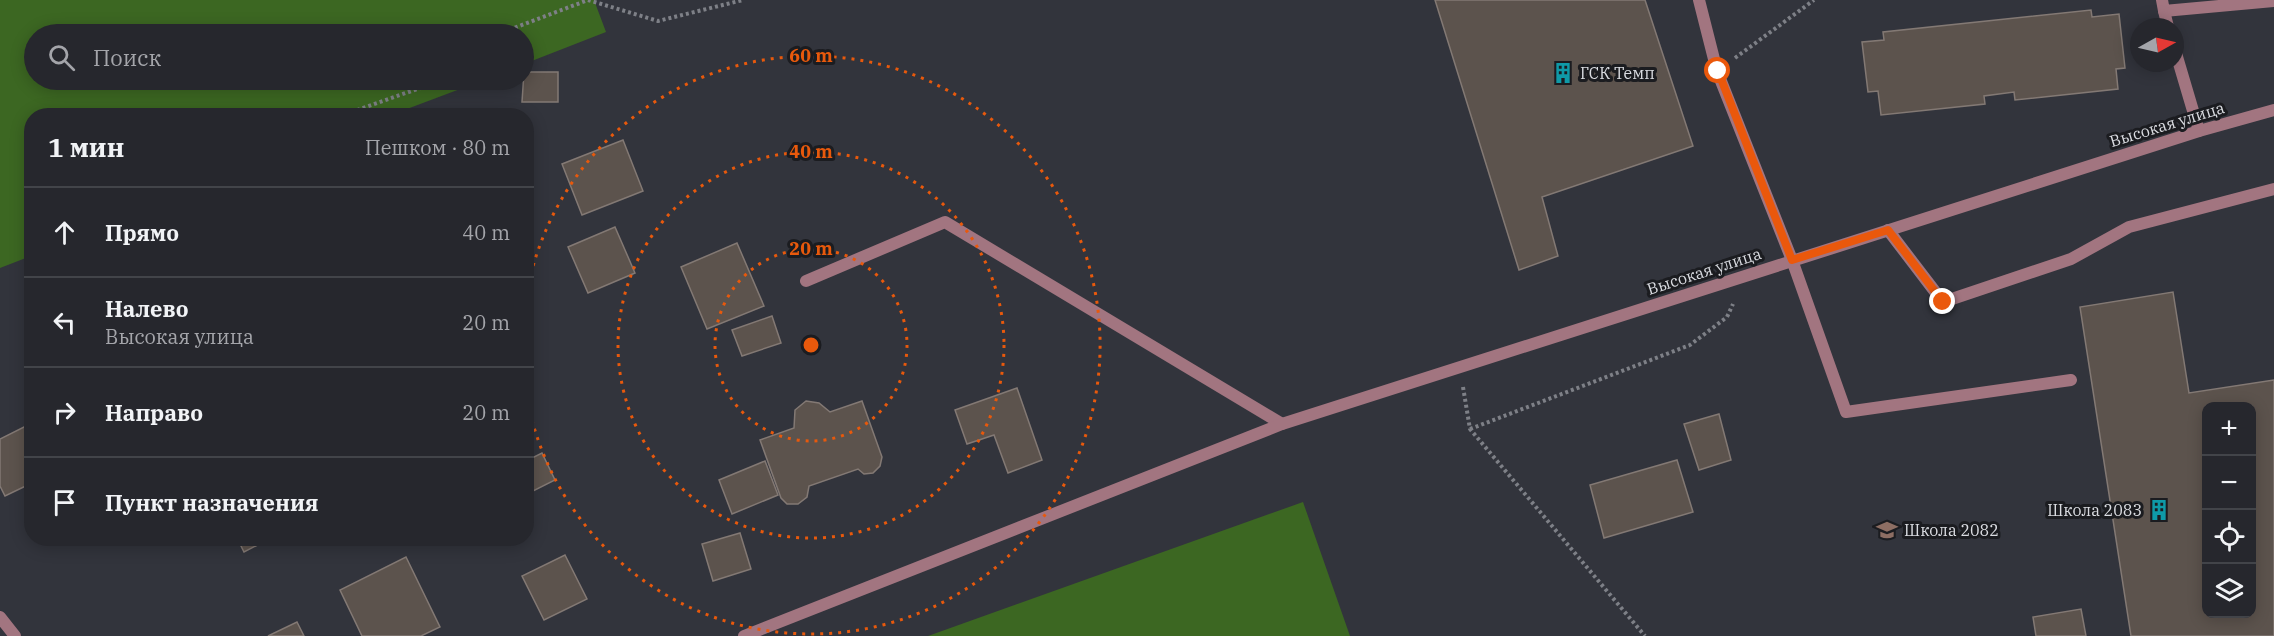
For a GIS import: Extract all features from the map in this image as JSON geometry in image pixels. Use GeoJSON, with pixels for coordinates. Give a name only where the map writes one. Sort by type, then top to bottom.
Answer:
{"type":"FeatureCollection","features":[{"type":"Feature","properties":{"kind":"street"},"geometry":{"type":"LineString","coordinates":[[1700,0],[1718,71],[1792,260],[1846,412],[2071,380]]}},
{"type":"Feature","properties":{"kind":"street"},"geometry":{"type":"LineString","coordinates":[[2163,5],[2274,1]]}},
{"type":"Feature","properties":{"kind":"street"},"geometry":{"type":"LineString","coordinates":[[2182,72],[2199,131]]}},
{"type":"Feature","properties":{"kind":"street","name":"Высокая улица"},"geometry":{"type":"LineString","coordinates":[[744,636],[1282,424],[2199,131],[2274,110]]}},
{"type":"Feature","properties":{"kind":"street"},"geometry":{"type":"LineString","coordinates":[[1888,230],[1943,302],[2071,259],[2129,227],[2274,189]]}},
{"type":"Feature","properties":{"kind":"street"},"geometry":{"type":"LineString","coordinates":[[806,281],[945,222],[1282,424]]}},
{"type":"Feature","properties":{"kind":"street"},"geometry":{"type":"LineString","coordinates":[[0,617],[15,636]]}},
{"type":"Feature","properties":{"kind":"path"},"geometry":{"type":"LineString","coordinates":[[524,24],[588,0],[658,21],[743,0]]}},
{"type":"Feature","properties":{"kind":"path"},"geometry":{"type":"LineString","coordinates":[[1718,71],[1814,0]]}},
{"type":"Feature","properties":{"kind":"path"},"geometry":{"type":"LineString","coordinates":[[363,108],[415,90]]}},
{"type":"Feature","properties":{"kind":"path"},"geometry":{"type":"LineString","coordinates":[[1470,429],[1690,345],[1727,317],[1746,275]]}},
{"type":"Feature","properties":{"kind":"path"},"geometry":{"type":"LineString","coordinates":[[1459,366],[1470,429],[1645,636]]}},
{"type":"Feature","properties":{"kind":"green space"},"geometry":{"type":"Polygon","coordinates":[[[0,0],[594,0],[606,32],[534,60],[534,24],[24,24],[24,90],[457,90],[410,108],[24,108],[24,259],[0,268],[0,0]]]}},
{"type":"Feature","properties":{"kind":"green space"},"geometry":{"type":"Polygon","coordinates":[[[1303,502],[1350,636],[928,636],[1303,502]]]}},
{"type":"Feature","properties":{"kind":"building","name":"ГСК Темп"},"geometry":{"type":"Polygon","coordinates":[[[1435,0],[1645,0],[1693,146],[1542,197],[1558,256],[1519,270],[1435,0]]]}},
{"type":"Feature","properties":{"kind":"building"},"geometry":{"type":"Polygon","coordinates":[[[2091,10],[2092,17],[2119,14],[2125,68],[2116,69],[2118,89],[2015,100],[2014,92],[1984,96],[1985,104],[1881,115],[1878,91],[1868,92],[1862,42],[1884,40],[1883,32],[2091,10]]]}},
{"type":"Feature","properties":{"kind":"building"},"geometry":{"type":"Polygon","coordinates":[[[534,72],[558,72],[558,102],[522,102],[523,90],[534,90],[534,72]]]}},
{"type":"Feature","properties":{"kind":"building"},"geometry":{"type":"Polygon","coordinates":[[[623,140],[643,191],[582,215],[562,164],[623,140]]]}},
{"type":"Feature","properties":{"kind":"building"},"geometry":{"type":"Polygon","coordinates":[[[615,227],[635,273],[588,293],[568,247],[615,227]]]}},
{"type":"Feature","properties":{"kind":"building"},"geometry":{"type":"Polygon","coordinates":[[[737,243],[764,306],[707,329],[681,267],[737,243]]]}},
{"type":"Feature","properties":{"kind":"building","name":"Школа 2083"},"geometry":{"type":"Polygon","coordinates":[[[2173,292],[2189,393],[2274,380],[2274,636],[2131,636],[2080,307],[2173,292]]]}},
{"type":"Feature","properties":{"kind":"building"},"geometry":{"type":"Polygon","coordinates":[[[772,316],[781,343],[742,356],[732,330],[772,316]]]}},
{"type":"Feature","properties":{"kind":"building"},"geometry":{"type":"Polygon","coordinates":[[[1017,388],[1042,460],[1008,473],[994,435],[967,444],[955,410],[1017,388]]]}},
{"type":"Feature","properties":{"kind":"building"},"geometry":{"type":"Polygon","coordinates":[[[806,401],[819,403],[830,412],[862,401],[882,457],[880,466],[873,473],[864,474],[858,469],[809,486],[807,497],[798,504],[787,504],[781,498],[760,440],[794,428],[795,410],[806,401]]]}},
{"type":"Feature","properties":{"kind":"building"},"geometry":{"type":"Polygon","coordinates":[[[1719,414],[1731,460],[1699,470],[1684,424],[1719,414]]]}},
{"type":"Feature","properties":{"kind":"building"},"geometry":{"type":"Polygon","coordinates":[[[24,427],[24,487],[5,496],[0,486],[0,439],[24,427]]]}},
{"type":"Feature","properties":{"kind":"building"},"geometry":{"type":"Polygon","coordinates":[[[542,453],[555,480],[534,490],[534,457],[542,453]]]}},
{"type":"Feature","properties":{"kind":"building"},"geometry":{"type":"Polygon","coordinates":[[[1677,460],[1693,512],[1604,538],[1590,485],[1677,460]]]}},
{"type":"Feature","properties":{"kind":"building"},"geometry":{"type":"Polygon","coordinates":[[[765,461],[778,495],[732,514],[719,480],[765,461]]]}},
{"type":"Feature","properties":{"kind":"building"},"geometry":{"type":"Polygon","coordinates":[[[740,533],[751,569],[713,581],[702,544],[740,533]]]}},
{"type":"Feature","properties":{"kind":"building"},"geometry":{"type":"Polygon","coordinates":[[[241,546],[256,546],[244,552],[241,546]]]}},
{"type":"Feature","properties":{"kind":"building"},"geometry":{"type":"Polygon","coordinates":[[[565,555],[587,599],[544,620],[522,576],[565,555]]]}},
{"type":"Feature","properties":{"kind":"building"},"geometry":{"type":"Polygon","coordinates":[[[406,557],[440,627],[421,636],[362,636],[340,590],[406,557]]]}},
{"type":"Feature","properties":{"kind":"building"},"geometry":{"type":"Polygon","coordinates":[[[2081,609],[2086,636],[2036,636],[2033,617],[2081,609]]]}},
{"type":"Feature","properties":{"kind":"building"},"geometry":{"type":"Polygon","coordinates":[[[297,622],[304,636],[268,636],[297,622]]]}},
{"type":"Feature","properties":{"kind":"place","name":"ГСК Темп"},"geometry":{"type":"Point","coordinates":[1563,73]}},
{"type":"Feature","properties":{"kind":"place","name":"Школа 2083"},"geometry":{"type":"Point","coordinates":[2159,510]}},
{"type":"Feature","properties":{"kind":"place","name":"Школа 2082"},"geometry":{"type":"Point","coordinates":[1887,530]}},
{"type":"Feature","properties":{"kind":"route"},"geometry":{"type":"LineString","coordinates":[[1718,71],[1792,260],[1888,230],[1943,302]]}}]}
